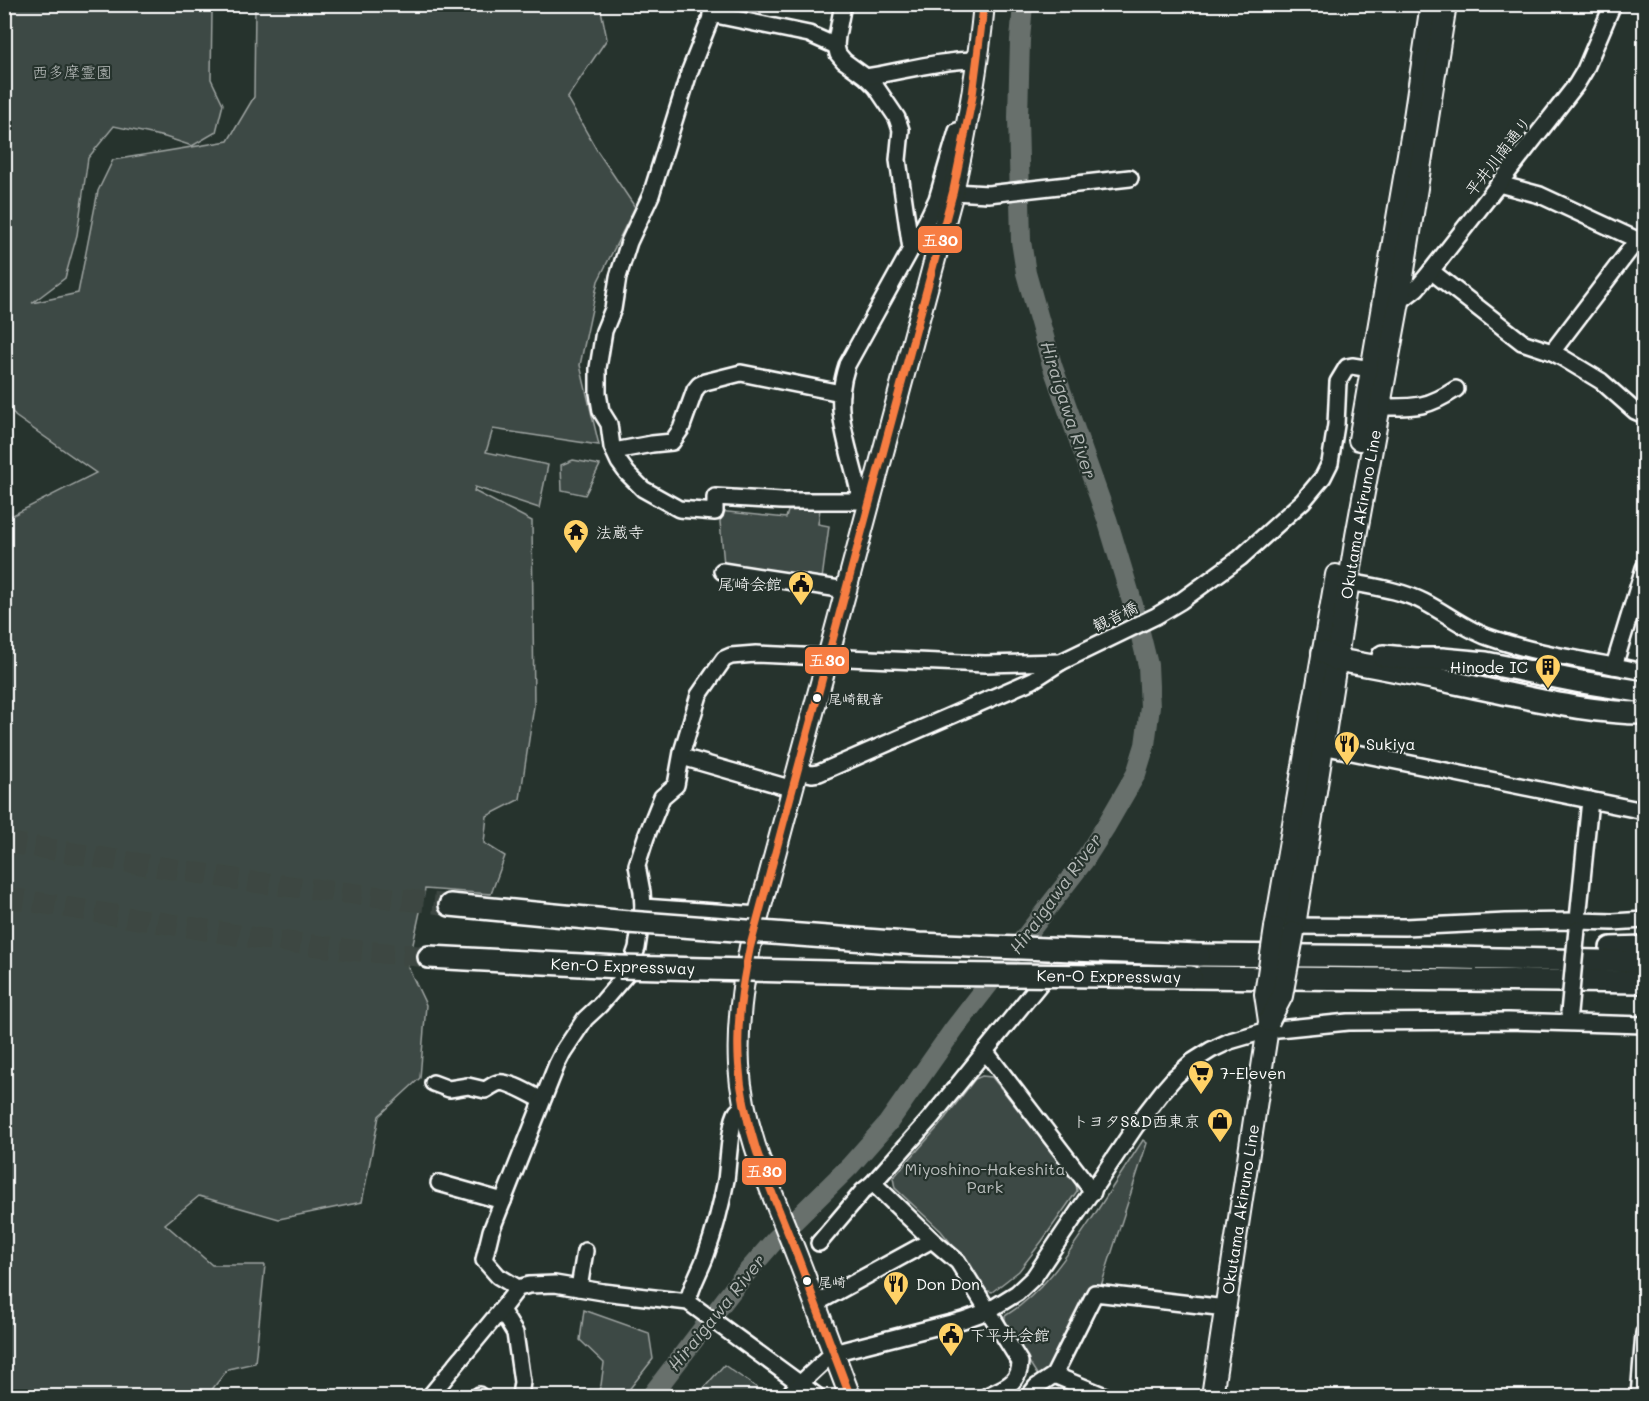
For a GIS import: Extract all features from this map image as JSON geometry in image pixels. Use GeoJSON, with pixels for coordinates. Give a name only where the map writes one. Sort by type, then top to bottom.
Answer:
{"type":"FeatureCollection","features":[{"type":"Feature","properties":{"kind":"highway"},"geometry":{"type":"LineString","coordinates":[[1333,653],[1644,712]]}},
{"type":"Feature","properties":{"kind":"highway"},"geometry":{"type":"LineString","coordinates":[[1436,673],[1474,653],[1488,654],[1644,690]]}},
{"type":"Feature","properties":{"kind":"highway","name":"Ken-O Expressway"},"geometry":{"type":"LineString","coordinates":[[450,905],[628,922],[919,944],[1198,955],[1644,962]]}},
{"type":"Feature","properties":{"kind":"highway"},"geometry":{"type":"LineString","coordinates":[[1407,957],[1644,947]]}},
{"type":"Feature","properties":{"kind":"highway","name":"Ken-O Expressway"},"geometry":{"type":"LineString","coordinates":[[429,957],[619,967],[902,973],[1644,982]]}},
{"type":"Feature","properties":{"kind":"highway"},"geometry":{"type":"LineString","coordinates":[[1529,981],[1644,991]]}},
{"type":"Feature","properties":{"kind":"main road"},"geometry":{"type":"LineString","coordinates":[[850,1396],[749,1128],[739,1066],[739,1022],[744,979],[759,915],[846,590],[865,502],[953,192],[968,125],[984,4]]}},
{"type":"Feature","properties":{"kind":"main road","name":"Okutama Akiruno Line"},"geometry":{"type":"LineString","coordinates":[[1212,1396],[1269,1025],[1282,996],[1288,929],[1333,653],[1349,582],[1379,407],[1431,4]]}},
{"type":"Feature","properties":{"kind":"main road","name":"Okutama Akiruno Line"},"geometry":{"type":"LineString","coordinates":[[1288,929],[1322,746],[1371,369],[1391,301],[1446,4]]}},
{"type":"Feature","properties":{"kind":"street"},"geometry":{"type":"LineString","coordinates":[[843,4],[837,36],[838,54],[876,87],[897,118],[901,130],[898,160],[911,249]]}},
{"type":"Feature","properties":{"kind":"street","name":"平井川南通り"},"geometry":{"type":"LineString","coordinates":[[1391,301],[1417,288],[1576,85],[1585,70],[1612,4]]}},
{"type":"Feature","properties":{"kind":"street"},"geometry":{"type":"LineString","coordinates":[[836,46],[809,34],[713,9],[689,73],[651,195],[629,242],[618,277],[613,309],[604,331],[598,368],[601,411],[609,424],[614,451],[627,473],[643,489],[680,509],[715,512],[715,497],[774,501],[865,502],[844,426],[841,393],[847,365],[937,199],[978,60],[936,63],[866,77]]}},
{"type":"Feature","properties":{"kind":"street"},"geometry":{"type":"LineString","coordinates":[[953,192],[993,193],[1130,178]]}},
{"type":"Feature","properties":{"kind":"street"},"geometry":{"type":"LineString","coordinates":[[1499,184],[1540,195],[1641,241],[1552,352]]}},
{"type":"Feature","properties":{"kind":"street"},"geometry":{"type":"LineString","coordinates":[[1431,271],[1515,338],[1552,352],[1601,381],[1635,411],[1644,415]]}},
{"type":"Feature","properties":{"kind":"street","name":"観音橋"},"geometry":{"type":"LineString","coordinates":[[682,757],[795,780],[819,773],[1033,680],[1061,662],[1181,602],[1240,558],[1303,501],[1323,477],[1330,463],[1336,425],[1338,382],[1347,367],[1371,369]]}},
{"type":"Feature","properties":{"kind":"street"},"geometry":{"type":"LineString","coordinates":[[614,451],[672,442],[681,429],[695,390],[705,382],[741,373],[841,393]]}},
{"type":"Feature","properties":{"kind":"street"},"geometry":{"type":"LineString","coordinates":[[1379,407],[1420,407],[1441,399],[1456,389]]}},
{"type":"Feature","properties":{"kind":"street"},"geometry":{"type":"LineString","coordinates":[[1614,666],[1644,568]]}},
{"type":"Feature","properties":{"kind":"street"},"geometry":{"type":"LineString","coordinates":[[722,571],[846,590]]}},
{"type":"Feature","properties":{"kind":"street"},"geometry":{"type":"LineString","coordinates":[[1349,582],[1381,587],[1423,601],[1485,636],[1525,648],[1644,672]]}},
{"type":"Feature","properties":{"kind":"street"},"geometry":{"type":"LineString","coordinates":[[518,1288],[498,1276],[484,1260],[491,1232],[556,1064],[585,1019],[629,971],[637,948],[643,908],[637,865],[645,837],[662,796],[676,785],[699,695],[724,659],[756,654],[985,664],[1061,662]]}},
{"type":"Feature","properties":{"kind":"street"},"geometry":{"type":"LineString","coordinates":[[1322,746],[1644,811]]}},
{"type":"Feature","properties":{"kind":"street"},"geometry":{"type":"LineString","coordinates":[[1568,1018],[1590,800]]}},
{"type":"Feature","properties":{"kind":"street"},"geometry":{"type":"LineString","coordinates":[[643,908],[759,915]]}},
{"type":"Feature","properties":{"kind":"street"},"geometry":{"type":"LineString","coordinates":[[1288,929],[1506,922],[1578,925],[1644,920]]}},
{"type":"Feature","properties":{"kind":"street"},"geometry":{"type":"LineString","coordinates":[[819,1243],[863,1191],[873,1183],[930,1119],[1042,981]]}},
{"type":"Feature","properties":{"kind":"street"},"geometry":{"type":"LineString","coordinates":[[787,1396],[834,1353],[963,1320],[988,1311],[1017,1293],[1034,1277],[1136,1127],[1175,1077],[1192,1062],[1230,1041],[1269,1025],[1568,1018],[1644,1025]]}},
{"type":"Feature","properties":{"kind":"street"},"geometry":{"type":"LineString","coordinates":[[986,1051],[1093,1192]]}},
{"type":"Feature","properties":{"kind":"street"},"geometry":{"type":"LineString","coordinates":[[433,1083],[450,1089],[468,1086],[485,1090],[500,1082],[509,1083],[542,1100]]}},
{"type":"Feature","properties":{"kind":"street"},"geometry":{"type":"LineString","coordinates":[[690,1304],[690,1293],[705,1258],[718,1217],[726,1178],[733,1122],[736,1113],[745,1107]]}},
{"type":"Feature","properties":{"kind":"street"},"geometry":{"type":"LineString","coordinates":[[439,1183],[503,1201]]}},
{"type":"Feature","properties":{"kind":"street"},"geometry":{"type":"LineString","coordinates":[[873,1183],[958,1262],[1020,1362],[1020,1372],[1014,1382],[987,1396]]}},
{"type":"Feature","properties":{"kind":"street"},"geometry":{"type":"LineString","coordinates":[[815,1304],[932,1240]]}},
{"type":"Feature","properties":{"kind":"street"},"geometry":{"type":"LineString","coordinates":[[579,1288],[585,1251]]}},
{"type":"Feature","properties":{"kind":"street"},"geometry":{"type":"LineString","coordinates":[[430,1396],[518,1288],[529,1285],[555,1284],[690,1304],[818,1396]]}},
{"type":"Feature","properties":{"kind":"street"},"geometry":{"type":"LineString","coordinates":[[1029,1396],[1036,1387],[1054,1375],[1095,1293],[1226,1308]]}},
{"type":"Feature","properties":{"kind":"street"},"geometry":{"type":"LineString","coordinates":[[501,1310],[515,1333],[522,1382],[520,1396]]}},
{"type":"Feature","properties":{"kind":"street"},"geometry":{"type":"LineString","coordinates":[[1639,1396],[1644,1333]]}},
{"type":"Feature","properties":{"kind":"street"},"geometry":{"type":"LineString","coordinates":[[1054,1375],[1105,1396]]}},
{"type":"Feature","properties":{"kind":"green space","name":"西多摩霊園"},"geometry":{"type":"Polygon","coordinates":[[[5,5],[195,5],[212,12],[211,79],[223,104],[216,132],[192,146],[165,137],[114,126],[88,158],[77,235],[65,278],[32,303],[78,293],[98,191],[113,160],[228,141],[254,97],[255,5],[600,5],[607,39],[567,98],[598,152],[635,207],[598,281],[580,365],[599,445],[493,429],[486,452],[548,465],[539,508],[475,487],[474,491],[532,521],[534,706],[520,799],[487,816],[484,843],[505,856],[491,894],[425,889],[408,967],[426,1005],[420,1078],[379,1116],[362,1202],[279,1219],[199,1196],[165,1224],[212,1265],[265,1265],[255,1363],[228,1369],[207,1396],[5,1396],[5,519],[96,473],[15,416],[5,399],[5,5]]]}},
{"type":"Feature","properties":{"kind":"green space"},"geometry":{"type":"Polygon","coordinates":[[[573,460],[600,465],[585,495],[562,490],[561,465],[573,460]]]}},
{"type":"Feature","properties":{"kind":"green space"},"geometry":{"type":"Polygon","coordinates":[[[820,509],[818,524],[829,526],[822,579],[724,564],[719,511],[786,518],[788,511],[820,509]]]}},
{"type":"Feature","properties":{"kind":"green space","name":"Miyoshino-Hakeshita Park"},"geometry":{"type":"Polygon","coordinates":[[[982,1076],[992,1077],[1076,1183],[1077,1191],[1019,1271],[992,1292],[984,1290],[967,1263],[941,1231],[895,1188],[893,1178],[939,1126],[975,1079],[982,1076]]]}},
{"type":"Feature","properties":{"kind":"green space"},"geometry":{"type":"Polygon","coordinates":[[[1143,1140],[1147,1143],[1100,1289],[1060,1355],[1040,1379],[1005,1324],[1005,1316],[1032,1296],[1054,1271],[1084,1231],[1143,1140]]]}},
{"type":"Feature","properties":{"kind":"green space"},"geometry":{"type":"Polygon","coordinates":[[[584,1310],[649,1333],[653,1359],[624,1396],[596,1396],[601,1385],[604,1363],[580,1340],[584,1310]]]}},
{"type":"Feature","properties":{"kind":"green space"},"geometry":{"type":"Polygon","coordinates":[[[724,1365],[769,1396],[697,1396],[724,1365]]]}},
{"type":"Feature","properties":{"kind":"waterway","name":"Hiraigawa River"},"geometry":{"type":"LineString","coordinates":[[651,1396],[741,1279],[775,1240],[850,1166],[888,1123],[954,1029],[1083,862],[1136,774],[1145,745],[1150,707],[1148,665],[1134,608],[1107,519],[1052,365],[1026,273],[1021,241],[1018,117],[1023,4]]}},
{"type":"Feature","properties":{"kind":"tunnel"},"geometry":{"type":"LineString","coordinates":[[4,842],[254,882],[450,905]]}},
{"type":"Feature","properties":{"kind":"tunnel"},"geometry":{"type":"LineString","coordinates":[[4,897],[255,938],[429,957]]}},
{"type":"Feature","properties":{"kind":"transit line","name":"五30"},"geometry":{"type":"LineString","coordinates":[[850,1396],[760,1162],[746,1114],[739,1065],[740,1006],[750,947],[953,192],[972,99],[984,4]]}},
{"type":"Feature","properties":{"kind":"place","name":"法蔵寺"},"geometry":{"type":"Point","coordinates":[576,555]}},
{"type":"Feature","properties":{"kind":"place","name":"尾崎会館"},"geometry":{"type":"Point","coordinates":[801,607]}},
{"type":"Feature","properties":{"kind":"place","name":"Hinode IC"},"geometry":{"type":"Point","coordinates":[1548,690]}},
{"type":"Feature","properties":{"kind":"place","name":"尾崎観音"},"geometry":{"type":"Point","coordinates":[817,698]}},
{"type":"Feature","properties":{"kind":"place","name":"Sukiya"},"geometry":{"type":"Point","coordinates":[1347,767]}},
{"type":"Feature","properties":{"kind":"place","name":"7-Eleven"},"geometry":{"type":"Point","coordinates":[1201,1096]}},
{"type":"Feature","properties":{"kind":"place","name":"トヨタS&D西東京"},"geometry":{"type":"Point","coordinates":[1220,1144]}},
{"type":"Feature","properties":{"kind":"place","name":"尾崎"},"geometry":{"type":"Point","coordinates":[807,1281]}},
{"type":"Feature","properties":{"kind":"place","name":"Don Don"},"geometry":{"type":"Point","coordinates":[896,1307]}},
{"type":"Feature","properties":{"kind":"place","name":"下平井会館"},"geometry":{"type":"Point","coordinates":[951,1358]}}]}
